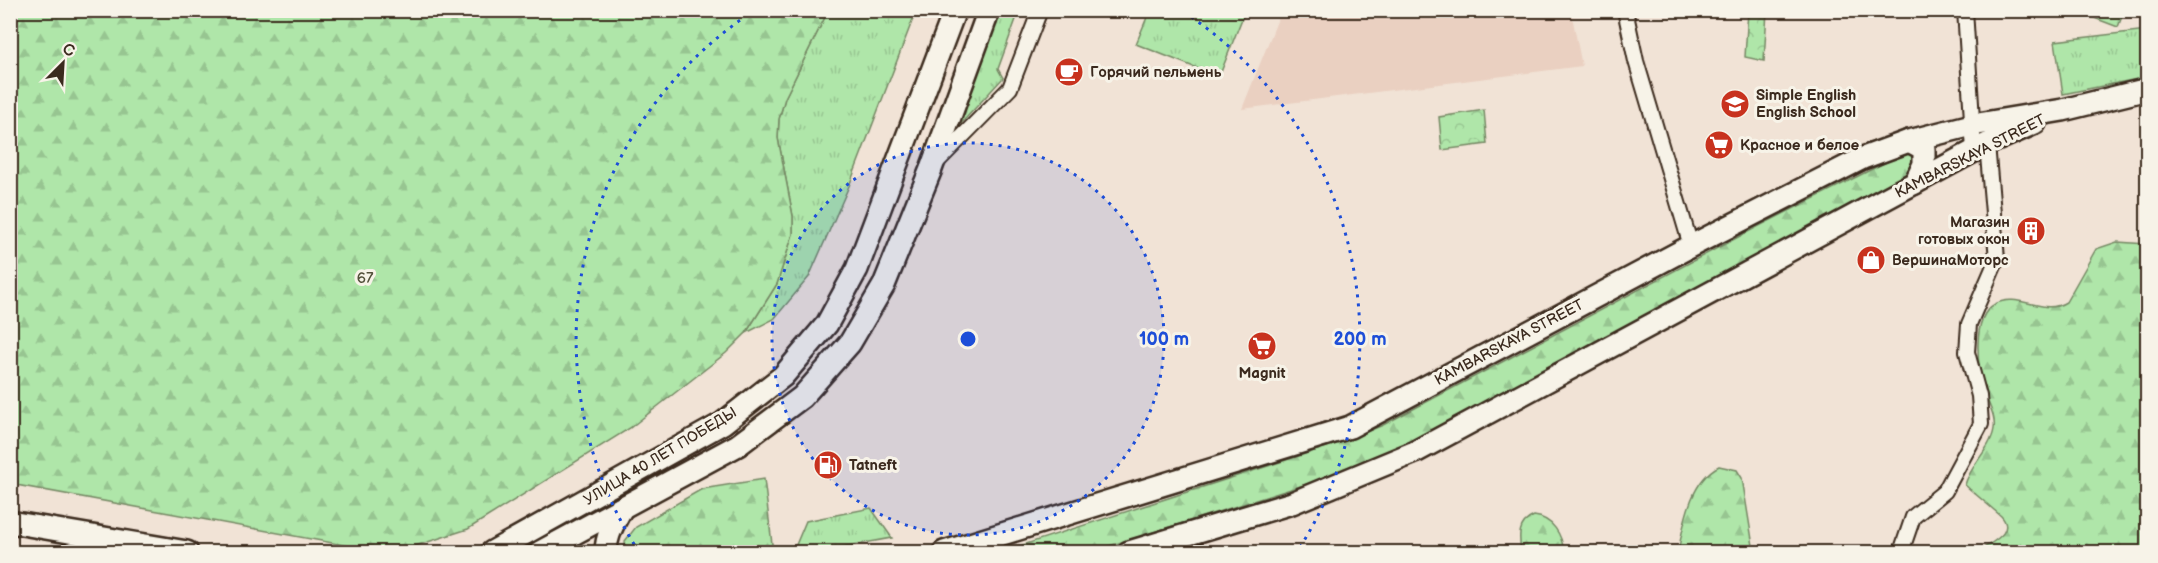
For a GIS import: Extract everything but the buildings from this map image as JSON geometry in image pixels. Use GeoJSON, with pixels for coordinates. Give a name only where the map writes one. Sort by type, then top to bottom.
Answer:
{"type":"FeatureCollection","features":[{"type":"Feature","properties":{"kind":"main road","name":"УЛИЦА 40 ЛЕТ ПОБЕДЫ"},"geometry":{"type":"LineString","coordinates":[[495,552],[723,423],[783,376],[827,324],[857,269],[955,10]]}},
{"type":"Feature","properties":{"kind":"main road","name":"УЛИЦА 40 ЛЕТ ПОБЕДЫ"},"geometry":{"type":"LineString","coordinates":[[540,552],[738,445],[802,397],[850,343],[884,285],[931,169],[989,10]]}},
{"type":"Feature","properties":{"kind":"main road","name":"KAMBARSKAYA STREET"},"geometry":{"type":"LineString","coordinates":[[944,552],[1350,427],[1691,246],[1863,158],[1909,141],[1972,125],[2063,110],[2148,89]]}},
{"type":"Feature","properties":{"kind":"main road","name":"KAMBARSKAYA STREET"},"geometry":{"type":"LineString","coordinates":[[1129,552],[1292,503],[1415,452],[1981,148],[2063,110]]}},
{"type":"Feature","properties":{"kind":"main road"},"geometry":{"type":"LineString","coordinates":[[1909,141],[1924,149],[1924,164],[1916,183]]}},
{"type":"Feature","properties":{"kind":"main road"},"geometry":{"type":"LineString","coordinates":[[606,552],[609,534],[622,508]]}},
{"type":"Feature","properties":{"kind":"main road"},"geometry":{"type":"LineString","coordinates":[[10,522],[187,552]]}},
{"type":"Feature","properties":{"kind":"street"},"geometry":{"type":"LineString","coordinates":[[931,169],[1010,88],[1040,10]]}},
{"type":"Feature","properties":{"kind":"street"},"geometry":{"type":"LineString","coordinates":[[1625,10],[1636,61],[1691,246]]}},
{"type":"Feature","properties":{"kind":"street"},"geometry":{"type":"LineString","coordinates":[[1901,552],[1913,517],[1945,491],[1981,424],[1979,396],[1967,352],[1969,324],[1997,259],[1981,148],[1972,125],[1965,10]]}},
{"type":"Feature","properties":{"kind":"shaded area"},"geometry":{"type":"Polygon","coordinates":[[[1281,11],[1571,11],[1582,66],[1242,109],[1281,11]]]}},
{"type":"Feature","properties":{"kind":"green space"},"geometry":{"type":"Polygon","coordinates":[[[1150,10],[1245,11],[1219,77],[1136,44],[1150,10]]]}},
{"type":"Feature","properties":{"kind":"green space","name":"67"},"geometry":{"type":"Polygon","coordinates":[[[10,11],[828,11],[785,98],[779,119],[778,138],[793,216],[793,234],[777,284],[746,333],[726,353],[630,428],[468,529],[412,547],[376,551],[11,484],[10,11]]]}},
{"type":"Feature","properties":{"kind":"green space"},"geometry":{"type":"Polygon","coordinates":[[[828,11],[916,11],[849,186],[809,277],[774,319],[746,333],[777,284],[793,234],[793,216],[778,138],[779,119],[785,98],[828,11]]]}},
{"type":"Feature","properties":{"kind":"green space"},"geometry":{"type":"Polygon","coordinates":[[[1000,11],[1019,11],[998,69],[1003,78],[955,130],[1000,11]]]}},
{"type":"Feature","properties":{"kind":"green space"},"geometry":{"type":"Polygon","coordinates":[[[1748,11],[1767,11],[1764,61],[1745,57],[1748,11]]]}},
{"type":"Feature","properties":{"kind":"green space"},"geometry":{"type":"Polygon","coordinates":[[[2076,11],[2124,11],[2118,27],[2076,11]]]}},
{"type":"Feature","properties":{"kind":"green space"},"geometry":{"type":"Polygon","coordinates":[[[2147,30],[2147,77],[2063,94],[2055,41],[2147,30]]]}},
{"type":"Feature","properties":{"kind":"green space"},"geometry":{"type":"Polygon","coordinates":[[[1484,110],[1487,144],[1442,150],[1439,117],[1484,110]]]}},
{"type":"Feature","properties":{"kind":"green space"},"geometry":{"type":"Polygon","coordinates":[[[1908,151],[1918,155],[1913,173],[1396,449],[1342,473],[1090,552],[1001,552],[1339,443],[1383,425],[1759,226],[1908,151]]]}},
{"type":"Feature","properties":{"kind":"green space"},"geometry":{"type":"Polygon","coordinates":[[[2117,242],[2147,244],[2147,552],[1978,552],[2000,537],[2006,528],[2001,516],[1965,485],[1989,443],[1994,429],[1993,415],[1982,384],[1978,359],[1982,320],[1995,304],[2004,301],[2013,300],[2049,307],[2066,302],[2096,249],[2117,242]]]}},
{"type":"Feature","properties":{"kind":"green space"},"geometry":{"type":"Polygon","coordinates":[[[1719,466],[1737,470],[1742,478],[1754,552],[1678,552],[1686,516],[1695,492],[1709,473],[1719,466]]]}},
{"type":"Feature","properties":{"kind":"green space"},"geometry":{"type":"Polygon","coordinates":[[[764,479],[773,552],[626,552],[625,541],[636,527],[702,489],[764,479]]]}},
{"type":"Feature","properties":{"kind":"green space"},"geometry":{"type":"Polygon","coordinates":[[[871,508],[892,538],[815,552],[793,552],[806,521],[871,508]]]}},
{"type":"Feature","properties":{"kind":"green space"},"geometry":{"type":"Polygon","coordinates":[[[1534,516],[1541,517],[1555,528],[1564,552],[1521,552],[1520,531],[1525,522],[1534,516]]]}},
{"type":"Feature","properties":{"kind":"place","name":"Горячий пельмень"},"geometry":{"type":"Point","coordinates":[1069,72]}},
{"type":"Feature","properties":{"kind":"place","name":"Simple English English School"},"geometry":{"type":"Point","coordinates":[1735,104]}},
{"type":"Feature","properties":{"kind":"place","name":"Красное и белое"},"geometry":{"type":"Point","coordinates":[1719,145]}},
{"type":"Feature","properties":{"kind":"place","name":"Магазин готовых окон"},"geometry":{"type":"Point","coordinates":[2031,231]}},
{"type":"Feature","properties":{"kind":"place","name":"ВершинаМоторс"},"geometry":{"type":"Point","coordinates":[1871,260]}},
{"type":"Feature","properties":{"kind":"place","name":"Magnit"},"geometry":{"type":"Point","coordinates":[1262,346]}},
{"type":"Feature","properties":{"kind":"place","name":"Tatneft"},"geometry":{"type":"Point","coordinates":[828,465]}}]}
